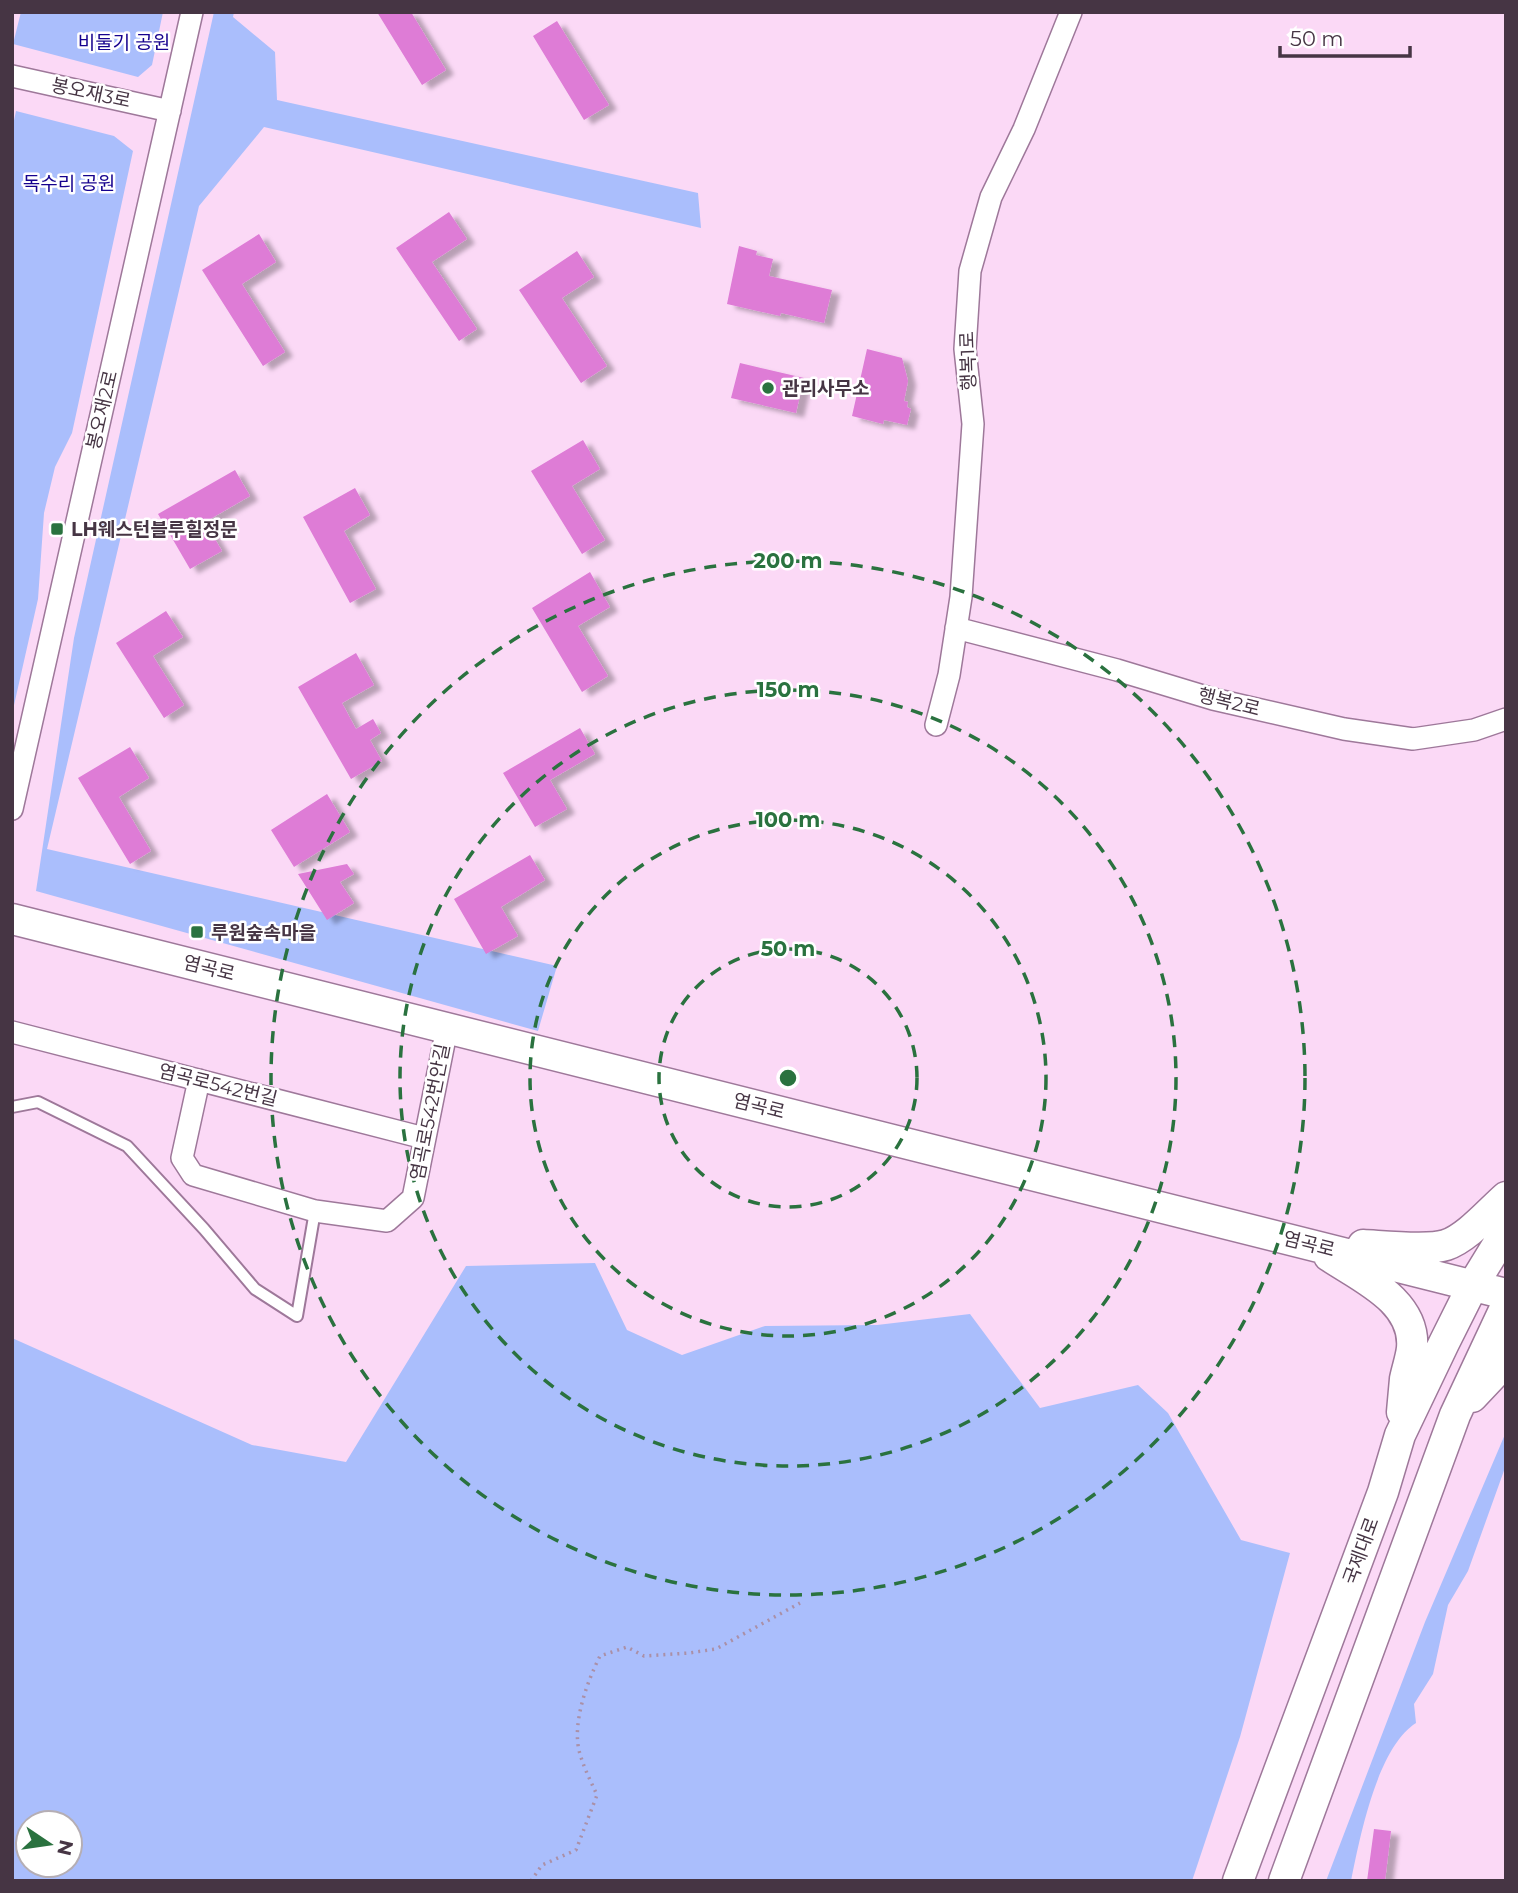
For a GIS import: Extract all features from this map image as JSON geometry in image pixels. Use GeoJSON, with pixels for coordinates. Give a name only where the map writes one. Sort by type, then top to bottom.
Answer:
{"type":"FeatureCollection","features":[{"type":"Feature","properties":{"kind":"main road","name":"염곡로"},"geometry":{"type":"LineString","coordinates":[[12,919],[1506,1293]]}},
{"type":"Feature","properties":{"kind":"main road"},"geometry":{"type":"LineString","coordinates":[[1311,1245],[1446,1245],[1462,1236],[1506,1197]]}},
{"type":"Feature","properties":{"kind":"main road","name":"국제대로"},"geometry":{"type":"LineString","coordinates":[[1238,1881],[1383,1492],[1400,1435],[1474,1285],[1506,1231]]}},
{"type":"Feature","properties":{"kind":"main road"},"geometry":{"type":"LineString","coordinates":[[1311,1245],[1392,1298],[1405,1315],[1412,1347],[1405,1379],[1400,1435]]}},
{"type":"Feature","properties":{"kind":"main road"},"geometry":{"type":"LineString","coordinates":[[1283,1881],[1455,1415],[1506,1306]]}},
{"type":"Feature","properties":{"kind":"main road"},"geometry":{"type":"LineString","coordinates":[[1455,1415],[1506,1361]]}},
{"type":"Feature","properties":{"kind":"street","name":"봉오재2로"},"geometry":{"type":"LineString","coordinates":[[12,809],[192,12]]}},
{"type":"Feature","properties":{"kind":"street","name":"행복1로"},"geometry":{"type":"LineString","coordinates":[[936,725],[949,675],[961,597],[972,424],[965,349],[970,271],[991,197],[1024,129],[1070,12]]}},
{"type":"Feature","properties":{"kind":"street","name":"봉오재3로"},"geometry":{"type":"LineString","coordinates":[[12,76],[170,111]]}},
{"type":"Feature","properties":{"kind":"street","name":"행복2로"},"geometry":{"type":"LineString","coordinates":[[956,628],[1117,670],[1213,699],[1344,729],[1413,739],[1474,730],[1506,719]]}},
{"type":"Feature","properties":{"kind":"street","name":"염곡로542번안길"},"geometry":{"type":"LineString","coordinates":[[199,1080],[182,1158],[193,1175],[315,1211],[387,1221],[413,1198],[447,1028]]}},
{"type":"Feature","properties":{"kind":"street","name":"염곡로542번길"},"geometry":{"type":"LineString","coordinates":[[12,1032],[424,1138]]}},
{"type":"Feature","properties":{"kind":"lane"},"geometry":{"type":"LineString","coordinates":[[12,1107],[38,1102],[127,1146],[255,1289],[297,1316],[315,1211]]}},
{"type":"Feature","properties":{"kind":"path"},"geometry":{"type":"LineString","coordinates":[[531,1881],[542,1865],[576,1850],[597,1796],[579,1752],[578,1725],[589,1676],[600,1656],[627,1647],[644,1656],[716,1649],[800,1603]]}},
{"type":"Feature","properties":{"kind":"green space","name":"비둘기 공원"},"geometry":{"type":"Polygon","coordinates":[[[21,12],[163,12],[152,65],[138,77],[13,44],[21,12]]]}},
{"type":"Feature","properties":{"kind":"green space"},"geometry":{"type":"Polygon","coordinates":[[[214,12],[234,12],[233,17],[275,52],[277,100],[698,193],[701,228],[264,127],[199,206],[47,849],[557,966],[538,1031],[36,891],[74,638],[214,12]]]}},
{"type":"Feature","properties":{"kind":"green space","name":"독수리 공원"},"geometry":{"type":"Polygon","coordinates":[[[16,111],[114,136],[133,151],[72,433],[55,467],[44,513],[38,599],[12,714],[12,130],[16,111]]]}},
{"type":"Feature","properties":{"kind":"green space"},"geometry":{"type":"Polygon","coordinates":[[[595,1263],[627,1330],[682,1355],[765,1326],[877,1325],[970,1314],[1040,1408],[1138,1385],[1168,1413],[1241,1540],[1290,1553],[1240,1737],[1192,1881],[12,1881],[12,1338],[252,1445],[346,1462],[466,1266],[595,1263]]]}},
{"type":"Feature","properties":{"kind":"green space"},"geometry":{"type":"Polygon","coordinates":[[[1506,1432],[1506,1465],[1468,1571],[1448,1605],[1433,1674],[1414,1704],[1416,1723],[1402,1735],[1381,1772],[1365,1818],[1351,1881],[1326,1881],[1425,1622],[1506,1432]]]}},
{"type":"Feature","properties":{"kind":"building"},"geometry":{"type":"Polygon","coordinates":[[[377,12],[411,12],[446,70],[422,85],[377,12]]]}},
{"type":"Feature","properties":{"kind":"building"},"geometry":{"type":"Polygon","coordinates":[[[557,21],[609,105],[584,120],[533,36],[557,21]]]}},
{"type":"Feature","properties":{"kind":"building"},"geometry":{"type":"Polygon","coordinates":[[[449,212],[467,239],[432,262],[477,329],[459,341],[396,248],[449,212]]]}},
{"type":"Feature","properties":{"kind":"building"},"geometry":{"type":"Polygon","coordinates":[[[259,234],[276,262],[242,284],[285,352],[263,366],[202,270],[259,234]]]}},
{"type":"Feature","properties":{"kind":"building"},"geometry":{"type":"Polygon","coordinates":[[[739,246],[757,251],[756,255],[773,259],[769,276],[832,290],[824,323],[727,304],[739,246]]]}},
{"type":"Feature","properties":{"kind":"building"},"geometry":{"type":"Polygon","coordinates":[[[577,251],[594,277],[562,298],[607,366],[581,383],[519,290],[577,251]]]}},
{"type":"Feature","properties":{"kind":"building"},"geometry":{"type":"Polygon","coordinates":[[[867,349],[902,358],[908,381],[904,401],[908,402],[907,407],[911,409],[907,425],[884,420],[883,424],[852,416],[867,349]]]}},
{"type":"Feature","properties":{"kind":"building","name":"관리사무소"},"geometry":{"type":"Polygon","coordinates":[[[740,363],[804,378],[796,413],[731,398],[740,363]]]}},
{"type":"Feature","properties":{"kind":"building"},"geometry":{"type":"Polygon","coordinates":[[[583,440],[600,469],[572,486],[605,540],[582,554],[531,471],[583,440]]]}},
{"type":"Feature","properties":{"kind":"building"},"geometry":{"type":"Polygon","coordinates":[[[235,470],[250,496],[205,522],[222,551],[190,569],[158,514],[235,470]]]}},
{"type":"Feature","properties":{"kind":"building"},"geometry":{"type":"Polygon","coordinates":[[[355,488],[370,515],[344,531],[376,589],[350,603],[303,517],[355,488]]]}},
{"type":"Feature","properties":{"kind":"building"},"geometry":{"type":"Polygon","coordinates":[[[590,572],[610,607],[578,626],[608,676],[582,692],[532,608],[590,572]]]}},
{"type":"Feature","properties":{"kind":"building"},"geometry":{"type":"Polygon","coordinates":[[[166,611],[183,637],[153,656],[184,705],[164,718],[116,643],[166,611]]]}},
{"type":"Feature","properties":{"kind":"building"},"geometry":{"type":"Polygon","coordinates":[[[356,653],[374,685],[342,703],[356,729],[373,719],[381,733],[370,740],[382,761],[351,779],[298,687],[356,653]]]}},
{"type":"Feature","properties":{"kind":"building"},"geometry":{"type":"Polygon","coordinates":[[[580,728],[595,754],[550,780],[567,809],[535,827],[503,773],[580,728]]]}},
{"type":"Feature","properties":{"kind":"building"},"geometry":{"type":"Polygon","coordinates":[[[130,747],[149,778],[119,797],[151,851],[130,864],[78,778],[130,747]]]}},
{"type":"Feature","properties":{"kind":"building"},"geometry":{"type":"Polygon","coordinates":[[[327,794],[350,832],[294,867],[271,830],[327,794]]]}},
{"type":"Feature","properties":{"kind":"building"},"geometry":{"type":"Polygon","coordinates":[[[530,855],[545,880],[501,907],[518,936],[486,954],[454,899],[530,855]]]}},
{"type":"Feature","properties":{"kind":"building"},"geometry":{"type":"Polygon","coordinates":[[[347,864],[354,874],[340,882],[354,903],[327,920],[298,874],[347,864]]]}},
{"type":"Feature","properties":{"kind":"building"},"geometry":{"type":"Polygon","coordinates":[[[1374,1829],[1391,1831],[1385,1881],[1367,1881],[1374,1829]]]}},
{"type":"Feature","properties":{"kind":"place","name":"관리사무소"},"geometry":{"type":"Point","coordinates":[768,388]}},
{"type":"Feature","properties":{"kind":"place","name":"LH웨스턴블루힐정문"},"geometry":{"type":"Point","coordinates":[57,529]}},
{"type":"Feature","properties":{"kind":"place","name":"루원숲속마을"},"geometry":{"type":"Point","coordinates":[197,932]}}]}
